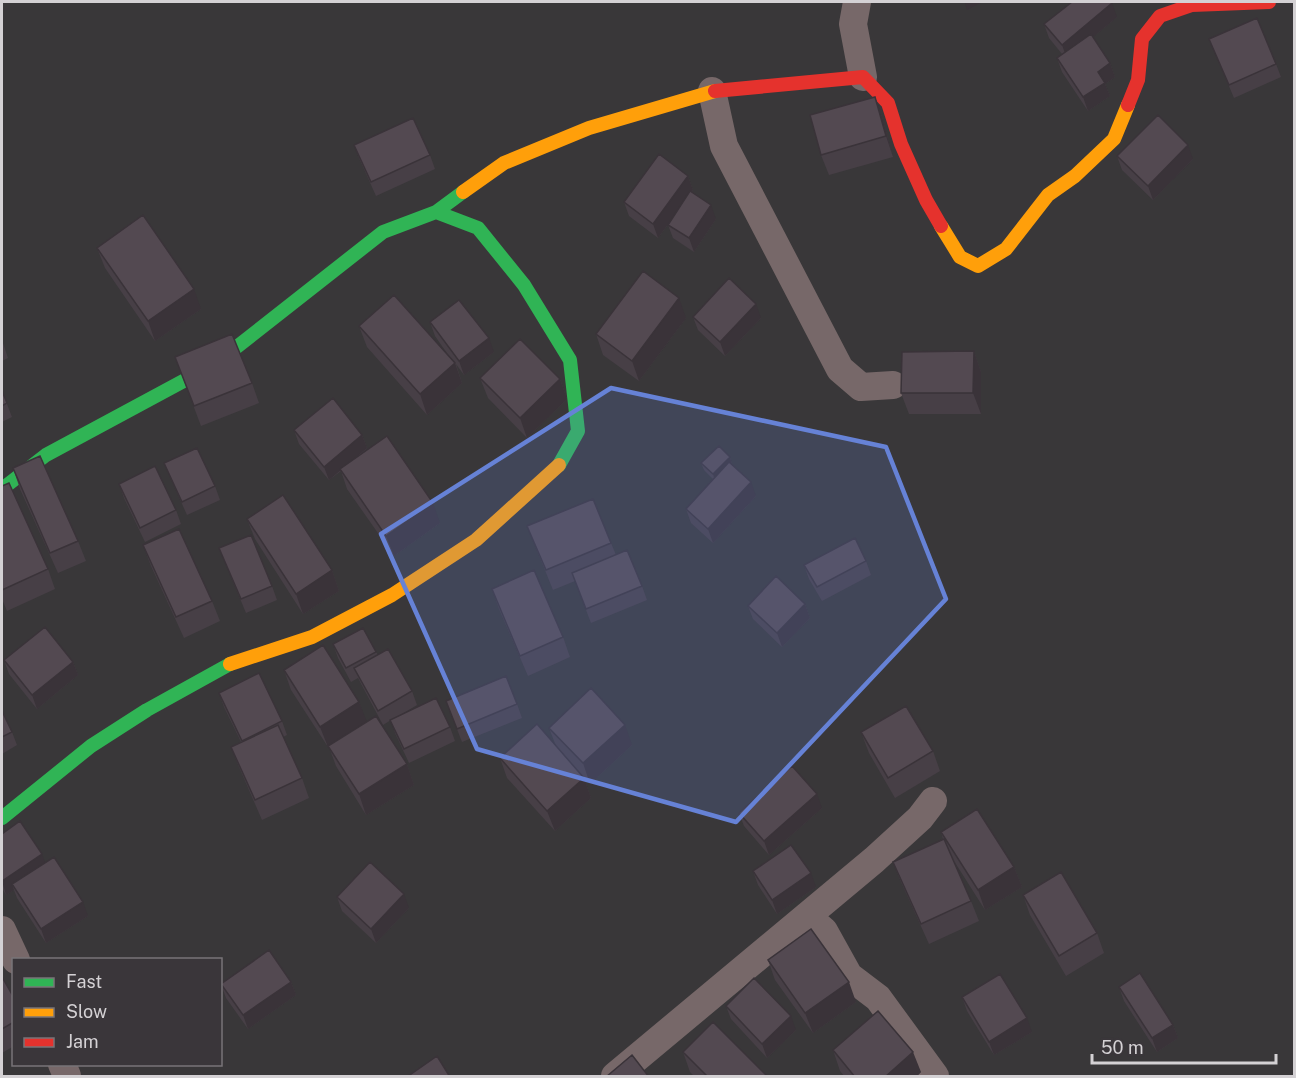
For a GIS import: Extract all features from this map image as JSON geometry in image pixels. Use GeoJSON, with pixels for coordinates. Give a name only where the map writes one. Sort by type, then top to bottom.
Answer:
{"type":"FeatureCollection","features":[{"type":"Feature","properties":{"kind":"street"},"geometry":{"type":"LineString","coordinates":[[857,2],[853,24],[863,76],[888,103],[901,144],[926,200],[960,257],[978,266],[1006,249],[1048,195],[1075,176],[1114,139],[1138,80],[1143,39],[1160,16],[1192,5],[1269,2]]}},
{"type":"Feature","properties":{"kind":"street"},"geometry":{"type":"LineString","coordinates":[[2,489],[46,455],[215,364],[383,232],[436,212],[504,163],[589,128],[712,91],[863,76]]}},
{"type":"Feature","properties":{"kind":"street"},"geometry":{"type":"LineString","coordinates":[[712,91],[724,146],[840,369],[861,387],[893,386]]}},
{"type":"Feature","properties":{"kind":"street"},"geometry":{"type":"LineString","coordinates":[[2,818],[91,746],[147,710],[235,661],[312,637],[392,595],[476,540],[557,468],[578,431],[570,360],[524,285],[478,228],[436,212]]}},
{"type":"Feature","properties":{"kind":"street"},"geometry":{"type":"LineString","coordinates":[[615,1077],[874,860],[920,818],[933,801]]}},
{"type":"Feature","properties":{"kind":"street"},"geometry":{"type":"LineString","coordinates":[[807,916],[824,931],[849,976],[878,998],[935,1077]]}},
{"type":"Feature","properties":{"kind":"street"},"geometry":{"type":"LineString","coordinates":[[2,930],[15,958]]}},
{"type":"Feature","properties":{"kind":"highlighted area"},"geometry":{"type":"Polygon","coordinates":[[[611,388],[886,447],[946,599],[736,822],[477,749],[381,534],[611,388]]]}},
{"type":"Feature","properties":{"kind":"building"},"geometry":{"type":"Polygon","coordinates":[[[1072,2],[1112,3],[1062,45],[1044,24],[1072,2]]]}},
{"type":"Feature","properties":{"kind":"building"},"geometry":{"type":"Polygon","coordinates":[[[1257,18],[1276,64],[1229,85],[1209,39],[1257,18]]]}},
{"type":"Feature","properties":{"kind":"building"},"geometry":{"type":"Polygon","coordinates":[[[1091,34],[1110,63],[1098,72],[1105,83],[1083,97],[1057,58],[1091,34]]]}},
{"type":"Feature","properties":{"kind":"building"},"geometry":{"type":"Polygon","coordinates":[[[875,97],[886,136],[821,155],[810,115],[875,97]]]}},
{"type":"Feature","properties":{"kind":"building"},"geometry":{"type":"Polygon","coordinates":[[[1158,115],[1188,145],[1148,186],[1117,156],[1158,115]]]}},
{"type":"Feature","properties":{"kind":"building"},"geometry":{"type":"Polygon","coordinates":[[[413,118],[430,155],[371,182],[354,145],[413,118]]]}},
{"type":"Feature","properties":{"kind":"building"},"geometry":{"type":"Polygon","coordinates":[[[659,154],[688,176],[653,224],[624,202],[659,154]]]}},
{"type":"Feature","properties":{"kind":"building"},"geometry":{"type":"Polygon","coordinates":[[[690,191],[711,205],[689,238],[668,225],[690,191]]]}},
{"type":"Feature","properties":{"kind":"building"},"geometry":{"type":"Polygon","coordinates":[[[143,215],[194,289],[148,321],[97,248],[143,215]]]}},
{"type":"Feature","properties":{"kind":"building"},"geometry":{"type":"Polygon","coordinates":[[[643,271],[679,298],[632,361],[596,334],[643,271]]]}},
{"type":"Feature","properties":{"kind":"building"},"geometry":{"type":"Polygon","coordinates":[[[729,278],[756,304],[720,342],[693,317],[729,278]]]}},
{"type":"Feature","properties":{"kind":"building"},"geometry":{"type":"Polygon","coordinates":[[[394,295],[455,363],[420,394],[359,326],[394,295]]]}},
{"type":"Feature","properties":{"kind":"building"},"geometry":{"type":"Polygon","coordinates":[[[459,300],[489,338],[459,361],[430,322],[459,300]]]}},
{"type":"Feature","properties":{"kind":"building"},"geometry":{"type":"Polygon","coordinates":[[[232,334],[252,383],[194,406],[175,357],[232,334]]]}},
{"type":"Feature","properties":{"kind":"building"},"geometry":{"type":"Polygon","coordinates":[[[520,339],[560,379],[520,418],[480,378],[520,339]]]}},
{"type":"Feature","properties":{"kind":"building"},"geometry":{"type":"Polygon","coordinates":[[[974,351],[973,393],[901,393],[902,352],[974,351]]]}},
{"type":"Feature","properties":{"kind":"building"},"geometry":{"type":"Polygon","coordinates":[[[2,391],[7,403],[2,406],[2,391]]]}},
{"type":"Feature","properties":{"kind":"building"},"geometry":{"type":"Polygon","coordinates":[[[333,398],[362,435],[324,467],[294,430],[333,398]]]}},
{"type":"Feature","properties":{"kind":"building"},"geometry":{"type":"Polygon","coordinates":[[[387,436],[433,503],[386,536],[340,469],[387,436]]]}},
{"type":"Feature","properties":{"kind":"building"},"geometry":{"type":"Polygon","coordinates":[[[719,446],[730,457],[713,474],[701,463],[719,446]]]}},
{"type":"Feature","properties":{"kind":"building"},"geometry":{"type":"Polygon","coordinates":[[[197,448],[215,486],[182,502],[164,463],[197,448]]]}},
{"type":"Feature","properties":{"kind":"building"},"geometry":{"type":"Polygon","coordinates":[[[40,456],[78,541],[50,553],[13,468],[40,456]]]}},
{"type":"Feature","properties":{"kind":"building"},"geometry":{"type":"Polygon","coordinates":[[[729,462],[751,482],[708,529],[686,509],[729,462]]]}},
{"type":"Feature","properties":{"kind":"building"},"geometry":{"type":"Polygon","coordinates":[[[155,466],[176,510],[140,528],[119,484],[155,466]]]}},
{"type":"Feature","properties":{"kind":"building"},"geometry":{"type":"Polygon","coordinates":[[[9,483],[48,569],[2,590],[2,486],[9,483]]]}},
{"type":"Feature","properties":{"kind":"building"},"geometry":{"type":"Polygon","coordinates":[[[283,495],[332,570],[296,594],[247,519],[283,495]]]}},
{"type":"Feature","properties":{"kind":"building"},"geometry":{"type":"Polygon","coordinates":[[[593,499],[611,543],[546,570],[527,526],[593,499]]]}},
{"type":"Feature","properties":{"kind":"building"},"geometry":{"type":"Polygon","coordinates":[[[179,529],[212,601],[176,617],[143,545],[179,529]]]}},
{"type":"Feature","properties":{"kind":"building"},"geometry":{"type":"Polygon","coordinates":[[[251,535],[272,586],[241,599],[219,548],[251,535]]]}},
{"type":"Feature","properties":{"kind":"building"},"geometry":{"type":"Polygon","coordinates":[[[855,538],[866,561],[817,587],[804,565],[855,538]]]}},
{"type":"Feature","properties":{"kind":"building"},"geometry":{"type":"Polygon","coordinates":[[[627,550],[642,586],[586,609],[572,573],[627,550]]]}},
{"type":"Feature","properties":{"kind":"building"},"geometry":{"type":"Polygon","coordinates":[[[534,570],[563,637],[520,656],[492,589],[534,570]]]}},
{"type":"Feature","properties":{"kind":"building"},"geometry":{"type":"Polygon","coordinates":[[[776,576],[805,604],[777,633],[748,606],[776,576]]]}},
{"type":"Feature","properties":{"kind":"building"},"geometry":{"type":"Polygon","coordinates":[[[45,627],[73,662],[32,695],[4,660],[45,627]]]}},
{"type":"Feature","properties":{"kind":"building"},"geometry":{"type":"Polygon","coordinates":[[[363,628],[376,652],[346,668],[333,644],[363,628]]]}},
{"type":"Feature","properties":{"kind":"building"},"geometry":{"type":"Polygon","coordinates":[[[323,645],[359,702],[320,727],[284,670],[323,645]]]}},
{"type":"Feature","properties":{"kind":"building"},"geometry":{"type":"Polygon","coordinates":[[[388,649],[412,691],[378,711],[354,668],[388,649]]]}},
{"type":"Feature","properties":{"kind":"building"},"geometry":{"type":"Polygon","coordinates":[[[259,673],[282,721],[242,741],[219,693],[259,673]]]}},
{"type":"Feature","properties":{"kind":"building"},"geometry":{"type":"Polygon","coordinates":[[[506,676],[517,704],[457,729],[446,701],[506,676]]]}},
{"type":"Feature","properties":{"kind":"building"},"geometry":{"type":"Polygon","coordinates":[[[591,688],[625,725],[583,763],[549,728],[591,688]]]}},
{"type":"Feature","properties":{"kind":"building"},"geometry":{"type":"Polygon","coordinates":[[[436,698],[450,727],[404,749],[390,720],[436,698]]]}},
{"type":"Feature","properties":{"kind":"building"},"geometry":{"type":"Polygon","coordinates":[[[906,706],[933,751],[888,778],[861,732],[906,706]]]}},
{"type":"Feature","properties":{"kind":"building"},"geometry":{"type":"Polygon","coordinates":[[[2,711],[12,732],[2,737],[2,711]]]}},
{"type":"Feature","properties":{"kind":"building"},"geometry":{"type":"Polygon","coordinates":[[[376,716],[407,764],[359,794],[328,746],[376,716]]]}},
{"type":"Feature","properties":{"kind":"building"},"geometry":{"type":"Polygon","coordinates":[[[537,724],[584,778],[547,811],[500,758],[537,724]]]}},
{"type":"Feature","properties":{"kind":"building"},"geometry":{"type":"Polygon","coordinates":[[[278,725],[302,778],[255,800],[231,747],[278,725]]]}},
{"type":"Feature","properties":{"kind":"building"},"geometry":{"type":"Polygon","coordinates":[[[792,766],[817,794],[764,841],[739,813],[792,766]]]}},
{"type":"Feature","properties":{"kind":"building"},"geometry":{"type":"Polygon","coordinates":[[[977,809],[1014,867],[978,890],[941,832],[977,809]]]}},
{"type":"Feature","properties":{"kind":"building"},"geometry":{"type":"Polygon","coordinates":[[[20,821],[42,854],[2,881],[2,834],[20,821]]]}},
{"type":"Feature","properties":{"kind":"building"},"geometry":{"type":"Polygon","coordinates":[[[944,839],[971,901],[921,924],[893,862],[944,839]]]}},
{"type":"Feature","properties":{"kind":"building"},"geometry":{"type":"Polygon","coordinates":[[[791,845],[811,873],[772,900],[753,871],[791,845]]]}},
{"type":"Feature","properties":{"kind":"building"},"geometry":{"type":"Polygon","coordinates":[[[54,857],[83,902],[41,929],[12,884],[54,857]]]}},
{"type":"Feature","properties":{"kind":"building"},"geometry":{"type":"Polygon","coordinates":[[[370,862],[404,894],[371,929],[337,897],[370,862]]]}},
{"type":"Feature","properties":{"kind":"building"},"geometry":{"type":"Polygon","coordinates":[[[1061,872],[1097,933],[1059,956],[1023,895],[1061,872]]]}},
{"type":"Feature","properties":{"kind":"building"},"geometry":{"type":"Polygon","coordinates":[[[811,929],[849,982],[805,1013],[768,960],[811,929]]]}},
{"type":"Feature","properties":{"kind":"building"},"geometry":{"type":"Polygon","coordinates":[[[269,950],[291,982],[243,1015],[222,983],[269,950]]]}},
{"type":"Feature","properties":{"kind":"building"},"geometry":{"type":"Polygon","coordinates":[[[1140,973],[1173,1025],[1152,1038],[1119,987],[1140,973]]]}},
{"type":"Feature","properties":{"kind":"building"},"geometry":{"type":"Polygon","coordinates":[[[1000,974],[1027,1018],[989,1042],[962,997],[1000,974]]]}},
{"type":"Feature","properties":{"kind":"building"},"geometry":{"type":"Polygon","coordinates":[[[2,977],[12,994],[12,1023],[2,1029],[2,977]]]}},
{"type":"Feature","properties":{"kind":"building"},"geometry":{"type":"Polygon","coordinates":[[[754,978],[791,1016],[762,1044],[726,1006],[754,978]]]}},
{"type":"Feature","properties":{"kind":"building"},"geometry":{"type":"Polygon","coordinates":[[[878,1011],[913,1052],[885,1077],[855,1077],[833,1050],[878,1011]]]}},
{"type":"Feature","properties":{"kind":"building"},"geometry":{"type":"Polygon","coordinates":[[[713,1022],[768,1077],[708,1077],[683,1052],[713,1022]]]}},
{"type":"Feature","properties":{"kind":"building"},"geometry":{"type":"Polygon","coordinates":[[[632,1055],[649,1077],[606,1077],[632,1055]]]}},
{"type":"Feature","properties":{"kind":"building"},"geometry":{"type":"Polygon","coordinates":[[[437,1056],[450,1077],[407,1077],[437,1056]]]}},
{"type":"Feature","properties":{"kind":"traffic: fast"},"geometry":{"type":"LineString","coordinates":[[2,489],[46,455],[215,364],[383,232],[436,212],[463,192]]}},
{"type":"Feature","properties":{"kind":"traffic: fast"},"geometry":{"type":"LineString","coordinates":[[436,212],[478,228],[524,285],[570,360],[578,431],[559,465]]}},
{"type":"Feature","properties":{"kind":"traffic: fast"},"geometry":{"type":"LineString","coordinates":[[2,818],[91,746],[147,710],[230,664]]}},
{"type":"Feature","properties":{"kind":"traffic: slow"},"geometry":{"type":"LineString","coordinates":[[463,192],[504,163],[589,128],[715,91]]}},
{"type":"Feature","properties":{"kind":"traffic: slow"},"geometry":{"type":"LineString","coordinates":[[941,226],[960,257],[978,266],[1006,249],[1048,195],[1075,176],[1114,139],[1128,105]]}},
{"type":"Feature","properties":{"kind":"traffic: slow"},"geometry":{"type":"LineString","coordinates":[[230,664],[312,637],[392,595],[476,540],[559,465]]}},
{"type":"Feature","properties":{"kind":"traffic: jam"},"geometry":{"type":"LineString","coordinates":[[1128,105],[1138,80],[1142,39],[1160,16],[1192,5],[1269,2]]}},
{"type":"Feature","properties":{"kind":"traffic: jam"},"geometry":{"type":"LineString","coordinates":[[715,91],[863,77],[888,103],[901,144],[926,200],[941,226]]}}]}
